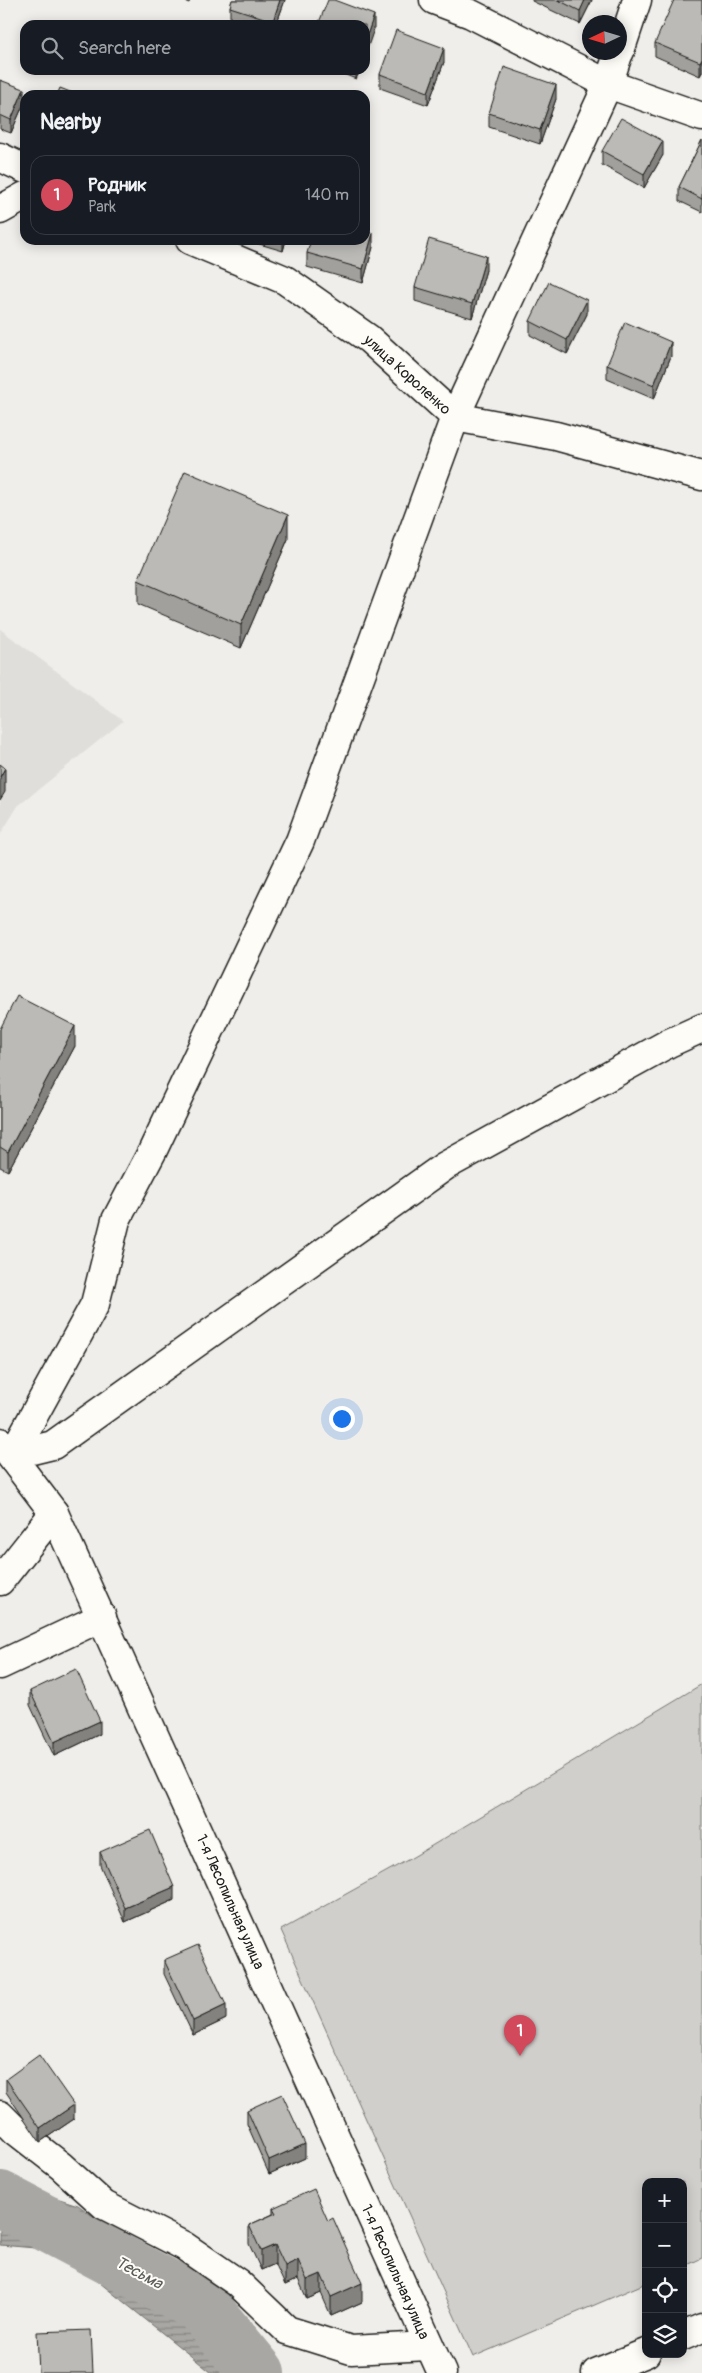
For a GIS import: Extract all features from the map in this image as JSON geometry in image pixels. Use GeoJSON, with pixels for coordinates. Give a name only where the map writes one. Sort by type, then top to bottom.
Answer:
{"type":"FeatureCollection","features":[{"type":"Feature","properties":{"kind":"street"},"geometry":{"type":"LineString","coordinates":[[434,0],[471,14],[608,84],[702,117]]}},
{"type":"Feature","properties":{"kind":"street"},"geometry":{"type":"LineString","coordinates":[[627,30],[638,0]]}},
{"type":"Feature","properties":{"kind":"street"},"geometry":{"type":"LineString","coordinates":[[6,1449],[95,1304],[116,1220],[152,1152],[300,840],[455,417],[608,84],[616,60]]}},
{"type":"Feature","properties":{"kind":"street"},"geometry":{"type":"LineString","coordinates":[[0,157],[20,167]]}},
{"type":"Feature","properties":{"kind":"street"},"geometry":{"type":"LineString","coordinates":[[0,210],[20,199]]}},
{"type":"Feature","properties":{"kind":"street","name":"улица Короленко"},"geometry":{"type":"LineString","coordinates":[[202,245],[285,280],[370,339],[455,417],[556,436],[702,476]]}},
{"type":"Feature","properties":{"kind":"street"},"geometry":{"type":"LineString","coordinates":[[6,1449],[53,1445],[445,1166],[669,1043],[702,1028]]}},
{"type":"Feature","properties":{"kind":"street","name":"1-я Лесопильная улица"},"geometry":{"type":"LineString","coordinates":[[6,1449],[54,1513],[428,2346],[442,2373]]}},
{"type":"Feature","properties":{"kind":"street"},"geometry":{"type":"LineString","coordinates":[[0,1581],[54,1513]]}},
{"type":"Feature","properties":{"kind":"street"},"geometry":{"type":"LineString","coordinates":[[0,1665],[102,1617]]}},
{"type":"Feature","properties":{"kind":"street"},"geometry":{"type":"LineString","coordinates":[[0,2115],[16,2131],[61,2166],[104,2205],[184,2246],[238,2284],[287,2330],[351,2350],[428,2346]]}},
{"type":"Feature","properties":{"kind":"street"},"geometry":{"type":"LineString","coordinates":[[687,2334],[702,2328]]}},
{"type":"Feature","properties":{"kind":"street"},"geometry":{"type":"LineString","coordinates":[[614,2370],[642,2355]]}},
{"type":"Feature","properties":{"kind":"shaded area"},"geometry":{"type":"Polygon","coordinates":[[[0,629],[123,721],[18,806],[0,835],[0,629]]]}},
{"type":"Feature","properties":{"kind":"shaded area"},"geometry":{"type":"Polygon","coordinates":[[[702,1684],[702,2258],[687,2265],[687,2178],[642,2178],[642,2285],[473,2357],[281,1930],[413,1857],[702,1684]]]}},
{"type":"Feature","properties":{"kind":"water"},"geometry":{"type":"Polygon","coordinates":[[[0,2174],[35,2191],[78,2205],[149,2258],[182,2270],[202,2308],[219,2326],[237,2339],[254,2373],[212,2373],[59,2250],[0,2245],[0,2174]]]}},
{"type":"Feature","properties":{"kind":"building"},"geometry":{"type":"Polygon","coordinates":[[[232,0],[280,0],[273,20],[230,7],[232,0]]]}},
{"type":"Feature","properties":{"kind":"building"},"geometry":{"type":"Polygon","coordinates":[[[328,0],[334,0],[374,15],[370,27],[370,20],[320,20],[328,0]]]}},
{"type":"Feature","properties":{"kind":"building"},"geometry":{"type":"Polygon","coordinates":[[[558,0],[585,0],[580,11],[558,0]]]}},
{"type":"Feature","properties":{"kind":"building"},"geometry":{"type":"Polygon","coordinates":[[[674,0],[702,0],[702,58],[700,62],[655,43],[674,0]]]}},
{"type":"Feature","properties":{"kind":"building"},"geometry":{"type":"Polygon","coordinates":[[[396,30],[444,48],[428,92],[380,74],[396,30]]]}},
{"type":"Feature","properties":{"kind":"building"},"geometry":{"type":"Polygon","coordinates":[[[504,67],[556,85],[540,130],[489,113],[504,67]]]}},
{"type":"Feature","properties":{"kind":"building"},"geometry":{"type":"Polygon","coordinates":[[[0,80],[24,89],[20,90],[20,99],[11,120],[0,115],[0,80]]]}},
{"type":"Feature","properties":{"kind":"building"},"geometry":{"type":"Polygon","coordinates":[[[621,118],[663,141],[644,174],[602,151],[621,118]]]}},
{"type":"Feature","properties":{"kind":"building"},"geometry":{"type":"Polygon","coordinates":[[[702,140],[702,199],[679,187],[702,140]]]}},
{"type":"Feature","properties":{"kind":"building"},"geometry":{"type":"Polygon","coordinates":[[[370,232],[373,233],[370,244],[370,232]]]}},
{"type":"Feature","properties":{"kind":"building"},"geometry":{"type":"Polygon","coordinates":[[[429,239],[486,256],[472,304],[415,287],[429,239]]]}},
{"type":"Feature","properties":{"kind":"building"},"geometry":{"type":"Polygon","coordinates":[[[309,245],[370,245],[363,269],[307,253],[309,245]]]}},
{"type":"Feature","properties":{"kind":"building"},"geometry":{"type":"Polygon","coordinates":[[[549,282],[587,300],[567,340],[530,321],[549,282]]]}},
{"type":"Feature","properties":{"kind":"building"},"geometry":{"type":"Polygon","coordinates":[[[625,322],[671,342],[654,385],[607,365],[625,322]]]}},
{"type":"Feature","properties":{"kind":"building"},"geometry":{"type":"Polygon","coordinates":[[[185,471],[288,515],[241,625],[138,580],[185,471]]]}},
{"type":"Feature","properties":{"kind":"building"},"geometry":{"type":"Polygon","coordinates":[[[0,764],[5,768],[0,777],[0,764]]]}},
{"type":"Feature","properties":{"kind":"building"},"geometry":{"type":"Polygon","coordinates":[[[17,996],[75,1026],[8,1152],[0,1147],[0,1029],[17,996]]]}},
{"type":"Feature","properties":{"kind":"building"},"geometry":{"type":"Polygon","coordinates":[[[76,1669],[100,1721],[54,1742],[30,1691],[76,1669]]]}},
{"type":"Feature","properties":{"kind":"building"},"geometry":{"type":"Polygon","coordinates":[[[150,1830],[174,1887],[125,1908],[100,1852],[150,1830]]]}},
{"type":"Feature","properties":{"kind":"building"},"geometry":{"type":"Polygon","coordinates":[[[198,1945],[226,2005],[193,2021],[164,1960],[198,1945]]]}},
{"type":"Feature","properties":{"kind":"building"},"geometry":{"type":"Polygon","coordinates":[[[39,2055],[74,2105],[40,2128],[6,2079],[39,2055]]]}},
{"type":"Feature","properties":{"kind":"building"},"geometry":{"type":"Polygon","coordinates":[[[282,2094],[305,2144],[269,2160],[247,2110],[282,2094]]]}},
{"type":"Feature","properties":{"kind":"building"},"geometry":{"type":"Polygon","coordinates":[[[314,2189],[328,2221],[333,2218],[362,2283],[331,2297],[321,2274],[307,2280],[298,2260],[285,2266],[275,2245],[261,2251],[249,2225],[276,2213],[273,2208],[314,2189]]]}},
{"type":"Feature","properties":{"kind":"building"},"geometry":{"type":"Polygon","coordinates":[[[91,2330],[93,2373],[39,2373],[37,2332],[91,2330]]]}},
{"type":"Feature","properties":{"kind":"waterway","name":"Тесьма"},"geometry":{"type":"LineString","coordinates":[[0,2199],[201,2305],[257,2373]]}},
{"type":"Feature","properties":{"kind":"place","name":"Родник"},"geometry":{"type":"Point","coordinates":[520,2056]}}]}
